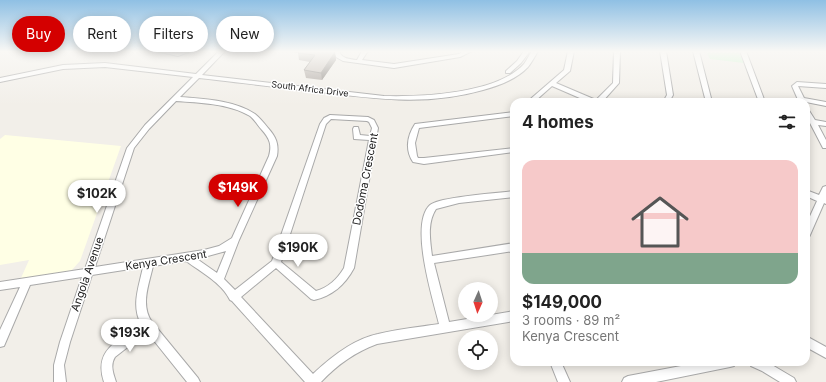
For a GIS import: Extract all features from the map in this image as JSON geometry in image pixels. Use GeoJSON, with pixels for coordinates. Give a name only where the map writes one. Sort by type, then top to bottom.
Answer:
{"type":"FeatureCollection","features":[{"type":"Feature","properties":{"kind":"street","name":"South Africa Drive"},"geometry":{"type":"LineString","coordinates":[[0,76],[34,69]]}},
{"type":"Feature","properties":{"kind":"street","name":"South Africa Drive"},"geometry":{"type":"LineString","coordinates":[[0,80],[48,69]]}},
{"type":"Feature","properties":{"kind":"street","name":"South Africa Drive"},"geometry":{"type":"LineString","coordinates":[[147,69],[200,73],[392,94],[431,94],[468,88],[495,79],[513,69]]}},
{"type":"Feature","properties":{"kind":"street","name":"South Africa Drive"},"geometry":{"type":"LineString","coordinates":[[170,69],[384,98],[431,98],[462,94],[491,86],[520,69]]}},
{"type":"Feature","properties":{"kind":"street","name":"Angola Avenue"},"geometry":{"type":"LineString","coordinates":[[60,382],[59,365],[65,342],[130,148],[138,137],[204,69]]}},
{"type":"Feature","properties":{"kind":"street"},"geometry":{"type":"LineString","coordinates":[[537,98],[568,71],[568,69]]}},
{"type":"Feature","properties":{"kind":"street"},"geometry":{"type":"LineString","coordinates":[[602,98],[616,84],[616,69]]}},
{"type":"Feature","properties":{"kind":"street"},"geometry":{"type":"LineString","coordinates":[[666,69],[670,95],[668,98]]}},
{"type":"Feature","properties":{"kind":"street"},"geometry":{"type":"LineString","coordinates":[[700,69],[707,98]]}},
{"type":"Feature","properties":{"kind":"street"},"geometry":{"type":"LineString","coordinates":[[750,69],[761,98]]}},
{"type":"Feature","properties":{"kind":"street"},"geometry":{"type":"LineString","coordinates":[[552,84],[585,98]]}},
{"type":"Feature","properties":{"kind":"street"},"geometry":{"type":"LineString","coordinates":[[801,98],[795,86],[797,84],[826,86]]}},
{"type":"Feature","properties":{"kind":"street"},"geometry":{"type":"LineString","coordinates":[[174,99],[209,103],[240,110],[256,118],[273,139],[275,147],[219,280]]}},
{"type":"Feature","properties":{"kind":"street"},"geometry":{"type":"LineString","coordinates":[[810,102],[826,104]]}},
{"type":"Feature","properties":{"kind":"street"},"geometry":{"type":"LineString","coordinates":[[510,114],[417,126],[414,132],[412,152],[416,160],[424,161],[510,150]]}},
{"type":"Feature","properties":{"kind":"street","name":"Dodoma Crescent"},"geometry":{"type":"LineString","coordinates":[[335,116],[368,119],[375,124],[373,138],[346,273],[327,292],[322,295],[314,296],[276,262],[326,119],[335,116]]}},
{"type":"Feature","properties":{"kind":"street"},"geometry":{"type":"LineString","coordinates":[[810,121],[826,124]]}},
{"type":"Feature","properties":{"kind":"street"},"geometry":{"type":"LineString","coordinates":[[810,122],[826,146]]}},
{"type":"Feature","properties":{"kind":"street"},"geometry":{"type":"LineString","coordinates":[[356,129],[357,137],[373,138]]}},
{"type":"Feature","properties":{"kind":"street"},"geometry":{"type":"LineString","coordinates":[[810,227],[824,200],[826,189]]}},
{"type":"Feature","properties":{"kind":"street"},"geometry":{"type":"LineString","coordinates":[[445,327],[428,260],[425,222],[427,214],[433,207],[445,203],[510,195]]}},
{"type":"Feature","properties":{"kind":"street"},"geometry":{"type":"LineString","coordinates":[[810,195],[824,200]]}},
{"type":"Feature","properties":{"kind":"street","name":"Kenya Crescent"},"geometry":{"type":"LineString","coordinates":[[0,286],[214,252],[235,240]]}},
{"type":"Feature","properties":{"kind":"street"},"geometry":{"type":"LineString","coordinates":[[428,260],[510,248]]}},
{"type":"Feature","properties":{"kind":"street"},"geometry":{"type":"LineString","coordinates":[[188,257],[219,280],[233,297],[313,382],[347,351],[361,344],[377,339],[510,317]]}},
{"type":"Feature","properties":{"kind":"street"},"geometry":{"type":"LineString","coordinates":[[233,297],[276,262]]}},
{"type":"Feature","properties":{"kind":"street"},"geometry":{"type":"LineString","coordinates":[[150,263],[141,310],[148,325],[194,382]]}},
{"type":"Feature","properties":{"kind":"street"},"geometry":{"type":"LineString","coordinates":[[0,342],[27,282]]}},
{"type":"Feature","properties":{"kind":"street"},"geometry":{"type":"LineString","coordinates":[[110,382],[106,368],[108,358],[111,353],[148,325]]}},
{"type":"Feature","properties":{"kind":"street"},"geometry":{"type":"LineString","coordinates":[[810,343],[826,352]]}},
{"type":"Feature","properties":{"kind":"street"},"geometry":{"type":"LineString","coordinates":[[557,366],[564,382]]}},
{"type":"Feature","properties":{"kind":"street"},"geometry":{"type":"LineString","coordinates":[[628,382],[710,366]]}},
{"type":"Feature","properties":{"kind":"street"},"geometry":{"type":"LineString","coordinates":[[764,366],[790,382]]}},
{"type":"Feature","properties":{"kind":"shaded area"},"geometry":{"type":"Polygon","coordinates":[[[5,135],[121,146],[80,261],[71,271],[21,278],[29,260],[0,265],[0,139],[5,135]]]}},
{"type":"Feature","properties":{"kind":"building"},"geometry":{"type":"Polygon","coordinates":[[[305,69],[324,69],[321,73],[304,70],[305,69]]]}}]}
